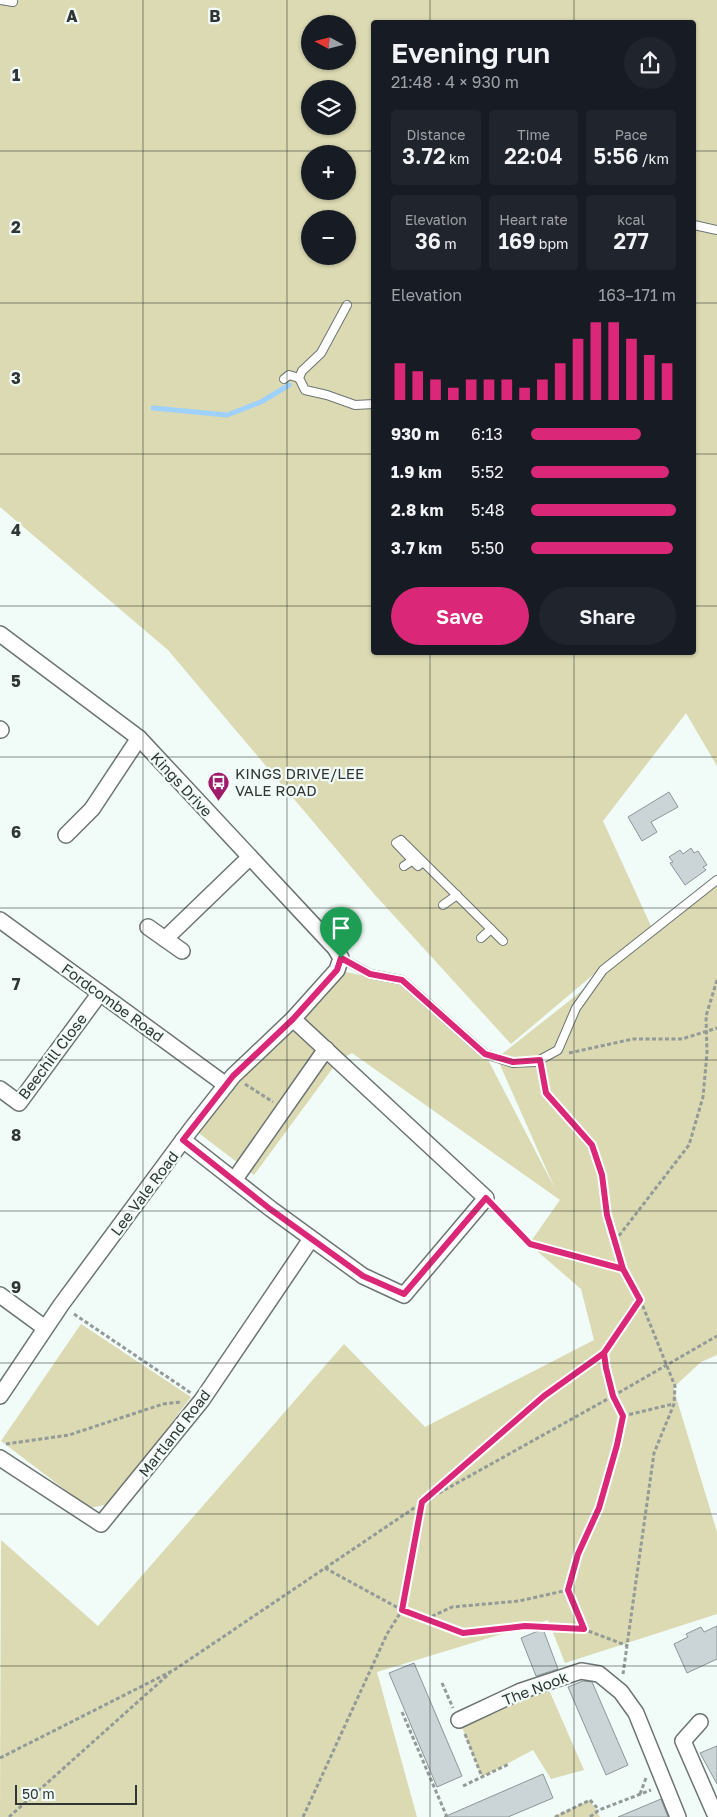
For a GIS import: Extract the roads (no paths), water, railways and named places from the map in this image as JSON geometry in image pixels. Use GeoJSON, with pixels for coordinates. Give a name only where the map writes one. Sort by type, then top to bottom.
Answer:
{"type":"FeatureCollection","features":[{"type":"Feature","properties":{"kind":"street","name":"Kings Drive"},"geometry":{"type":"LineString","coordinates":[[0,634],[139,738],[335,948],[341,958]]}},
{"type":"Feature","properties":{"kind":"street"},"geometry":{"type":"LineString","coordinates":[[66,835],[92,809],[139,738]]}},
{"type":"Feature","properties":{"kind":"street"},"geometry":{"type":"LineString","coordinates":[[165,939],[250,857]]}},
{"type":"Feature","properties":{"kind":"street","name":"Fordcombe Road"},"geometry":{"type":"LineString","coordinates":[[0,920],[100,993],[229,1080]]}},
{"type":"Feature","properties":{"kind":"street"},"geometry":{"type":"LineString","coordinates":[[148,928],[182,950]]}},
{"type":"Feature","properties":{"kind":"street","name":"Lee Vale Road"},"geometry":{"type":"LineString","coordinates":[[0,1396],[61,1305],[229,1080],[293,1019],[337,970],[341,958]]}},
{"type":"Feature","properties":{"kind":"street","name":"Beechill Close"},"geometry":{"type":"LineString","coordinates":[[0,1089],[19,1103],[100,993]]}},
{"type":"Feature","properties":{"kind":"street"},"geometry":{"type":"LineString","coordinates":[[183,1140],[201,1156],[235,1179],[311,1240],[363,1276],[404,1294],[486,1198],[293,1019]]}},
{"type":"Feature","properties":{"kind":"street"},"geometry":{"type":"LineString","coordinates":[[235,1179],[326,1049]]}},
{"type":"Feature","properties":{"kind":"street","name":"Martland Road"},"geometry":{"type":"LineString","coordinates":[[0,1458],[101,1524],[202,1400],[311,1240]]}},
{"type":"Feature","properties":{"kind":"street"},"geometry":{"type":"LineString","coordinates":[[0,1295],[45,1328]]}},
{"type":"Feature","properties":{"kind":"street","name":"The Nook"},"geometry":{"type":"LineString","coordinates":[[459,1720],[521,1691],[581,1671],[599,1674],[621,1692],[636,1713],[678,1817]]}},
{"type":"Feature","properties":{"kind":"street"},"geometry":{"type":"LineString","coordinates":[[700,1722],[683,1741],[716,1812]]}},
{"type":"Feature","properties":{"kind":"lane"},"geometry":{"type":"LineString","coordinates":[[0,0],[13,2]]}},
{"type":"Feature","properties":{"kind":"lane"},"geometry":{"type":"LineString","coordinates":[[696,225],[717,230]]}},
{"type":"Feature","properties":{"kind":"lane"},"geometry":{"type":"LineString","coordinates":[[347,305],[322,353],[302,371],[299,378],[305,390],[327,395],[355,405],[371,404]]}},
{"type":"Feature","properties":{"kind":"lane"},"geometry":{"type":"LineString","coordinates":[[284,379],[289,376],[299,378]]}},
{"type":"Feature","properties":{"kind":"lane"},"geometry":{"type":"LineString","coordinates":[[423,862],[418,866],[396,843],[401,840],[504,941]]}},
{"type":"Feature","properties":{"kind":"lane"},"geometry":{"type":"LineString","coordinates":[[404,866],[413,860]]}},
{"type":"Feature","properties":{"kind":"lane"},"geometry":{"type":"LineString","coordinates":[[341,958],[370,974],[402,980],[485,1054],[513,1062],[540,1060],[558,1050],[576,1008],[603,970],[717,880]]}},
{"type":"Feature","properties":{"kind":"lane"},"geometry":{"type":"LineString","coordinates":[[443,905],[457,895]]}},
{"type":"Feature","properties":{"kind":"lane"},"geometry":{"type":"LineString","coordinates":[[481,938],[491,929]]}},
{"type":"Feature","properties":{"kind":"waterway"},"geometry":{"type":"LineString","coordinates":[[153,408],[227,415],[261,402],[289,385]]}},
{"type":"Feature","properties":{"kind":"place","name":"KINGS DRIVE/LEE VALE ROAD"},"geometry":{"type":"Point","coordinates":[219,801]}}]}
